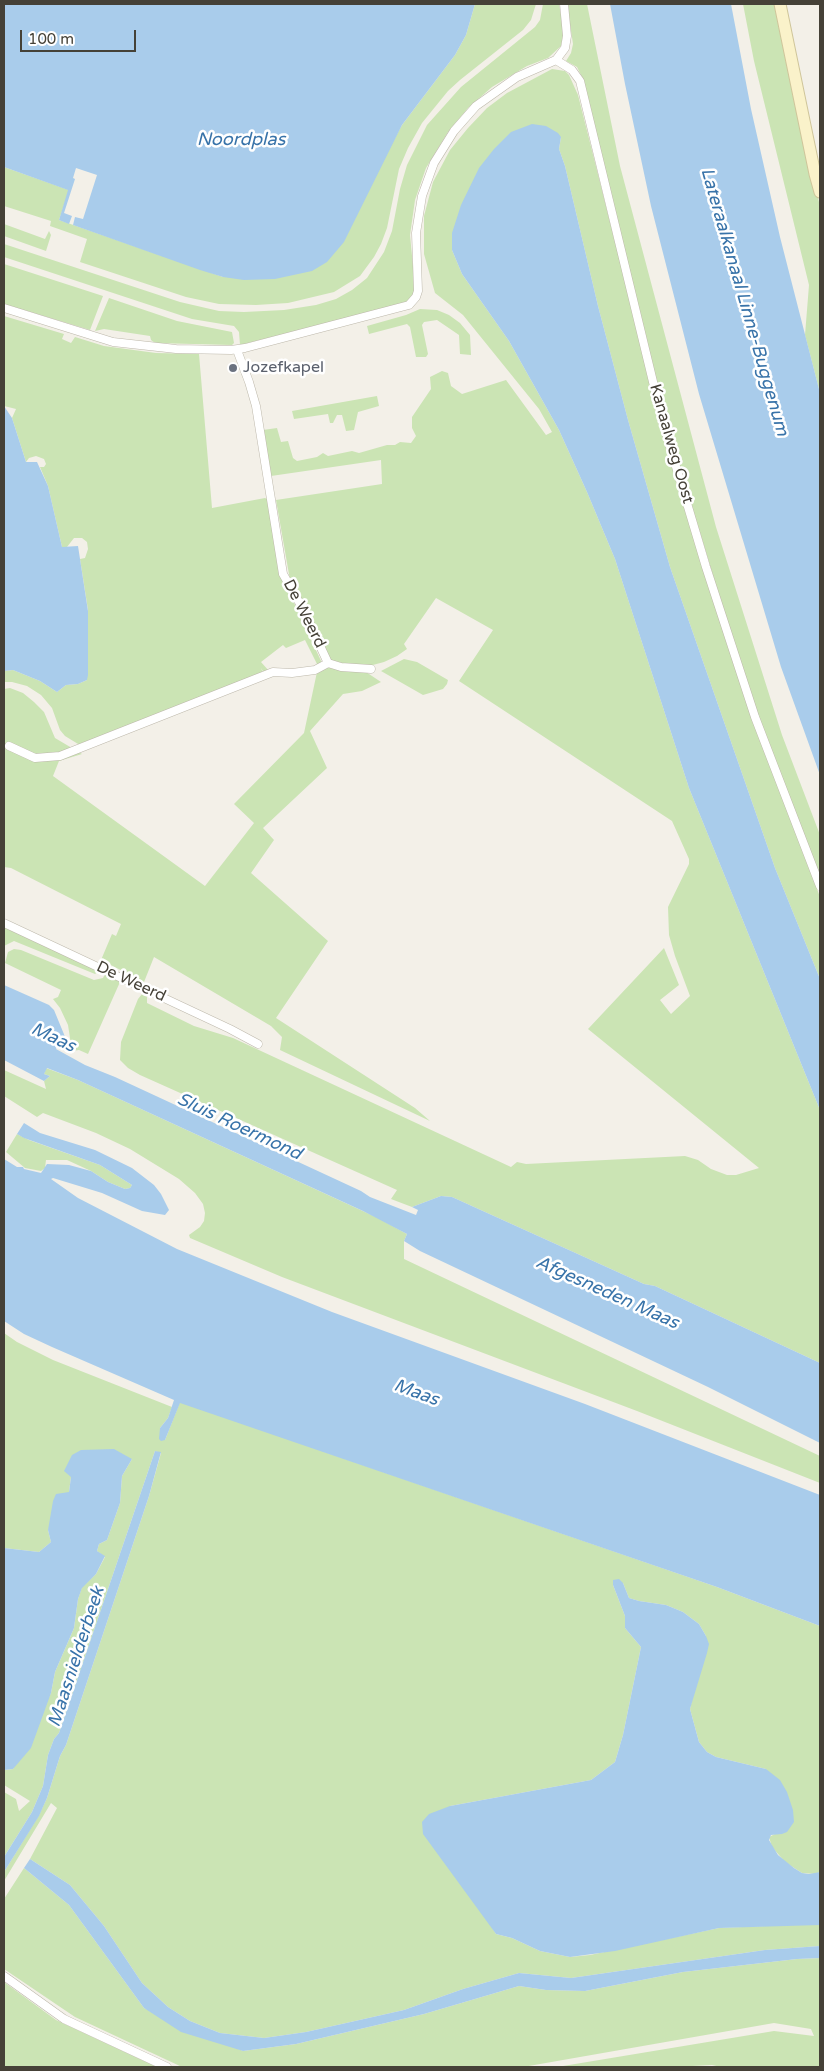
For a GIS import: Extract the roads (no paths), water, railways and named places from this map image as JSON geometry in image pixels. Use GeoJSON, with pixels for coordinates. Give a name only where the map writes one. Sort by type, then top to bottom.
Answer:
{"type":"FeatureCollection","features":[{"type":"Feature","properties":{"kind":"main road"},"geometry":{"type":"LineString","coordinates":[[780,4],[820,192]]}},
{"type":"Feature","properties":{"kind":"street"},"geometry":{"type":"LineString","coordinates":[[4,308],[112,342],[176,349],[237,350],[409,306],[418,291],[416,233],[422,196],[434,163],[454,131],[476,106],[517,77],[556,60],[565,48],[567,36],[564,4]]}},
{"type":"Feature","properties":{"kind":"street","name":"Kanaalweg Oost"},"geometry":{"type":"LineString","coordinates":[[556,60],[572,70],[580,81],[663,423],[700,548],[755,717],[820,886]]}},
{"type":"Feature","properties":{"kind":"street","name":"De Weerd"},"geometry":{"type":"LineString","coordinates":[[9,746],[35,758],[60,756],[273,672],[292,673],[315,670],[328,663],[303,609],[283,574],[256,406],[237,350]]}},
{"type":"Feature","properties":{"kind":"street"},"geometry":{"type":"LineString","coordinates":[[328,663],[341,667],[371,669]]}},
{"type":"Feature","properties":{"kind":"street","name":"De Weerd"},"geometry":{"type":"LineString","coordinates":[[4,923],[221,1024],[258,1044]]}},
{"type":"Feature","properties":{"kind":"street"},"geometry":{"type":"LineString","coordinates":[[4,1976],[64,2019],[167,2067]]}},
{"type":"Feature","properties":{"kind":"water","name":"Noordplas"},"geometry":{"type":"Polygon","coordinates":[[[4,4],[475,4],[466,35],[455,55],[402,125],[344,242],[327,262],[312,271],[275,279],[244,280],[223,277],[200,270],[73,225],[75,217],[83,219],[97,175],[76,168],[73,178],[75,179],[64,213],[72,216],[69,224],[59,220],[68,190],[4,167],[4,4]]]}},
{"type":"Feature","properties":{"kind":"water","name":"Lateraalkanaal Linne-Buggenum"},"geometry":{"type":"Polygon","coordinates":[[[610,4],[731,4],[751,109],[780,237],[820,393],[820,775],[781,667],[699,394],[651,206],[610,4]]]}},
{"type":"Feature","properties":{"kind":"water"},"geometry":{"type":"Polygon","coordinates":[[[532,124],[546,126],[561,137],[559,149],[565,166],[598,306],[670,567],[775,868],[820,979],[820,1110],[689,788],[615,559],[587,492],[559,430],[509,341],[462,274],[452,250],[452,233],[461,205],[479,168],[511,132],[532,124]]]}},
{"type":"Feature","properties":{"kind":"water"},"geometry":{"type":"Polygon","coordinates":[[[4,406],[12,418],[26,462],[37,462],[48,486],[62,547],[78,546],[88,611],[88,675],[87,680],[78,684],[66,685],[57,692],[40,681],[13,670],[4,671],[4,406]]]}},
{"type":"Feature","properties":{"kind":"water"},"geometry":{"type":"Polygon","coordinates":[[[4,985],[49,1005],[54,1010],[68,1044],[67,1048],[58,1043],[56,1049],[85,1065],[115,1077],[361,1191],[370,1197],[416,1215],[418,1210],[412,1207],[441,1196],[452,1197],[644,1284],[655,1286],[820,1363],[820,1443],[708,1387],[420,1251],[404,1241],[407,1234],[363,1211],[78,1080],[47,1068],[44,1074],[50,1076],[44,1081],[4,1060],[4,985]]]}},
{"type":"Feature","properties":{"kind":"water","name":"Maas"},"geometry":{"type":"Polygon","coordinates":[[[24,1123],[40,1133],[95,1150],[132,1168],[154,1185],[169,1210],[165,1215],[142,1211],[102,1193],[51,1179],[78,1198],[177,1249],[332,1312],[585,1404],[820,1495],[820,1626],[717,1587],[180,1403],[165,1440],[161,1441],[159,1439],[160,1428],[168,1418],[174,1400],[24,1334],[4,1321],[4,1159],[17,1167],[41,1173],[47,1164],[69,1165],[91,1171],[108,1182],[125,1189],[130,1188],[132,1185],[100,1165],[17,1134],[24,1123]]]}},
{"type":"Feature","properties":{"kind":"water"},"geometry":{"type":"Polygon","coordinates":[[[114,1449],[132,1459],[122,1476],[120,1503],[107,1540],[99,1544],[97,1551],[105,1556],[96,1574],[82,1588],[78,1599],[74,1628],[55,1672],[51,1693],[31,1748],[13,1769],[4,1770],[4,1548],[39,1552],[51,1542],[48,1530],[53,1501],[56,1494],[69,1492],[71,1477],[64,1471],[72,1455],[81,1450],[114,1449]]]}},
{"type":"Feature","properties":{"kind":"water"},"geometry":{"type":"Polygon","coordinates":[[[155,1451],[161,1452],[149,1496],[47,1798],[39,1816],[4,1872],[4,1857],[32,1812],[43,1786],[48,1755],[54,1739],[59,1733],[155,1451]]]}},
{"type":"Feature","properties":{"kind":"water"},"geometry":{"type":"Polygon","coordinates":[[[619,1579],[623,1583],[629,1598],[666,1605],[683,1612],[699,1624],[706,1636],[709,1644],[690,1709],[699,1742],[707,1752],[716,1757],[766,1769],[780,1780],[787,1792],[793,1810],[794,1822],[787,1832],[771,1835],[769,1840],[778,1855],[794,1868],[802,1873],[820,1872],[820,1925],[719,1928],[615,1951],[570,1957],[540,1951],[512,1938],[496,1934],[423,1834],[422,1822],[429,1814],[450,1806],[591,1780],[615,1762],[623,1735],[641,1647],[625,1628],[625,1616],[613,1585],[613,1580],[619,1579]]]}},
{"type":"Feature","properties":{"kind":"water"},"geometry":{"type":"Polygon","coordinates":[[[30,1859],[70,1885],[104,1926],[142,1983],[168,2007],[190,2021],[220,2033],[264,2038],[306,2032],[404,2010],[463,1989],[519,1973],[571,1978],[765,1950],[820,1946],[820,1958],[683,1972],[585,1991],[546,1990],[519,1986],[424,2014],[296,2044],[243,2051],[181,2032],[144,2008],[69,1905],[24,1868],[30,1859]]]}},
{"type":"Feature","properties":{"kind":"place","name":"Jozefkapel"},"geometry":{"type":"Point","coordinates":[233,368]}},
{"type":"Feature","properties":{"kind":"water label","name":"Sluis Roermond"},"geometry":{"type":"Point","coordinates":[239,1127]}},
{"type":"Feature","properties":{"kind":"water label","name":"Afgesneden Maas"},"geometry":{"type":"Point","coordinates":[607,1293]}},
{"type":"Feature","properties":{"kind":"water label","name":"Maasnielderbeek"},"geometry":{"type":"Point","coordinates":[77,1657]}}]}
